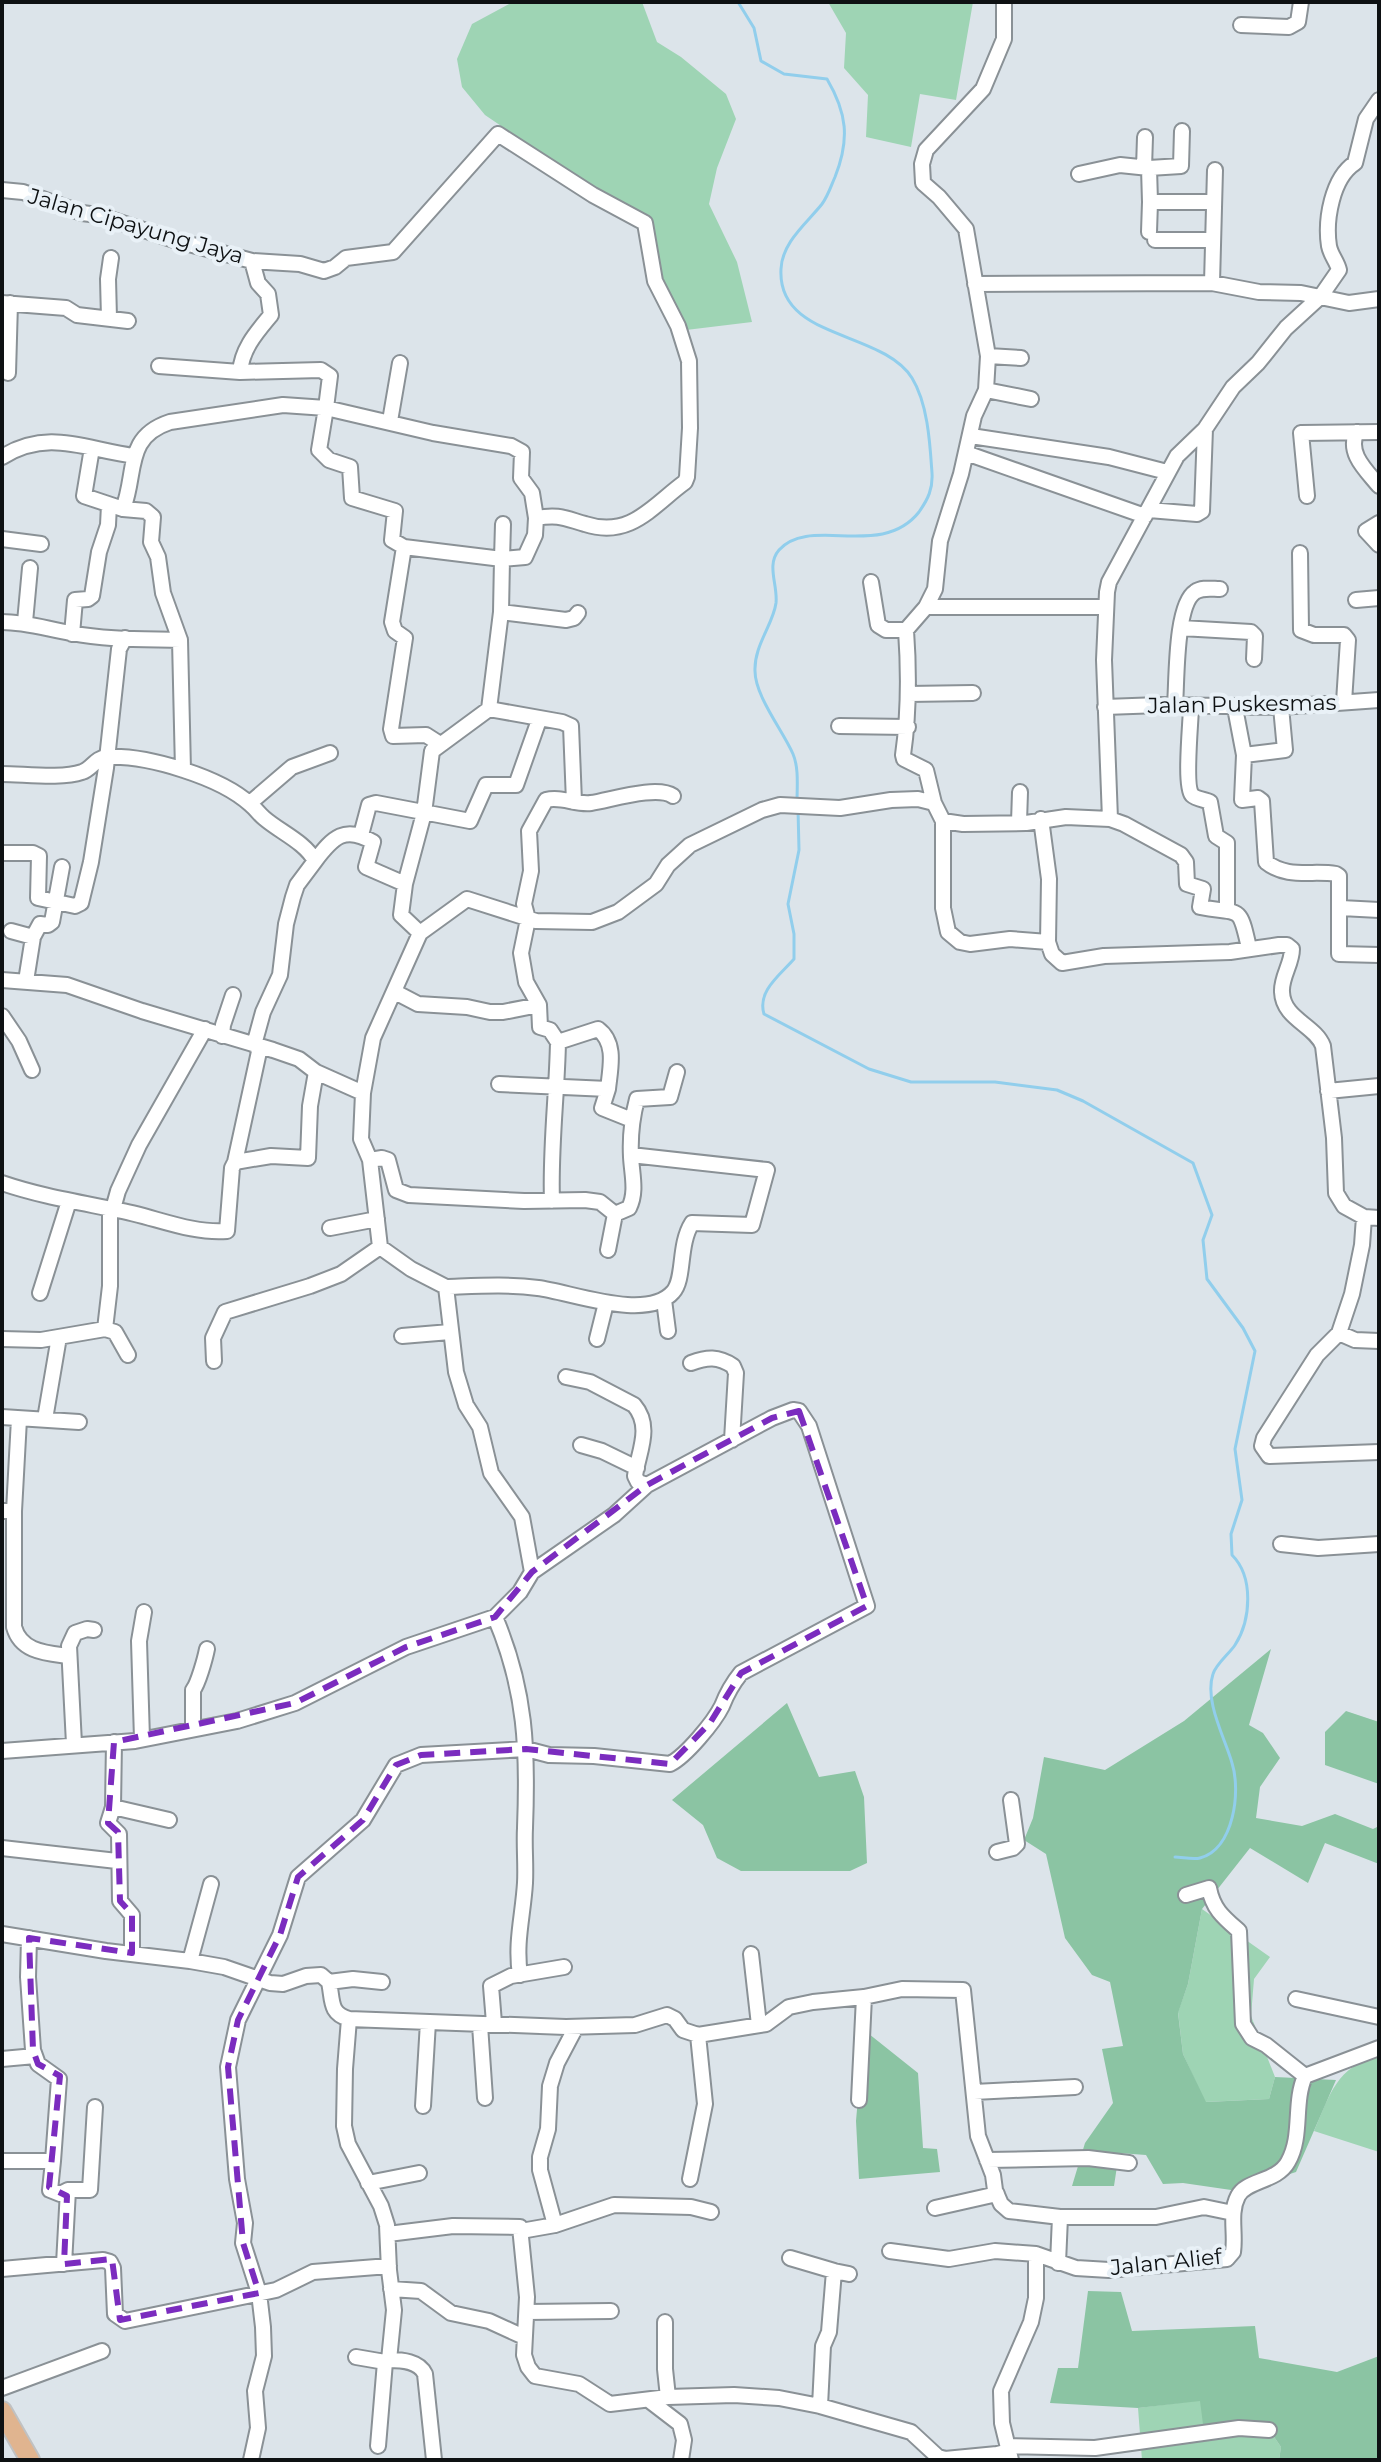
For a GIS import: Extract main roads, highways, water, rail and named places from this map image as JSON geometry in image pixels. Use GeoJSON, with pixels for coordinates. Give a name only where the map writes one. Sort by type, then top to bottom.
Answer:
{"type":"FeatureCollection","features":[{"type":"Feature","properties":{"kind":"main road"},"geometry":{"type":"LineString","coordinates":[[2,2411],[30,2460]]}},
{"type":"Feature","properties":{"kind":"waterway"},"geometry":{"type":"LineString","coordinates":[[738,2],[754,28],[761,61],[784,74],[827,79],[839,103],[844,126],[840,163],[828,194],[796,234],[782,259],[784,292],[796,309],[813,322],[898,362],[912,378],[925,412],[931,462],[932,484],[927,498],[919,512],[903,526],[866,536],[809,536],[792,540],[775,556],[776,603],[757,652],[755,671],[764,702],[795,759],[797,802]]}},
{"type":"Feature","properties":{"kind":"waterway"},"geometry":{"type":"LineString","coordinates":[[798,809],[799,850],[788,904],[794,934],[794,959],[767,991],[764,1014],[869,1069],[911,1082],[995,1082],[1057,1090],[1083,1101],[1193,1163],[1212,1215],[1203,1240],[1207,1279],[1243,1328],[1255,1351],[1235,1449],[1242,1500],[1231,1534],[1232,1555],[1244,1575],[1248,1599],[1240,1635],[1215,1670],[1211,1685],[1216,1719],[1235,1775],[1232,1818],[1221,1843],[1212,1852],[1197,1859],[1175,1857]]}}]}
